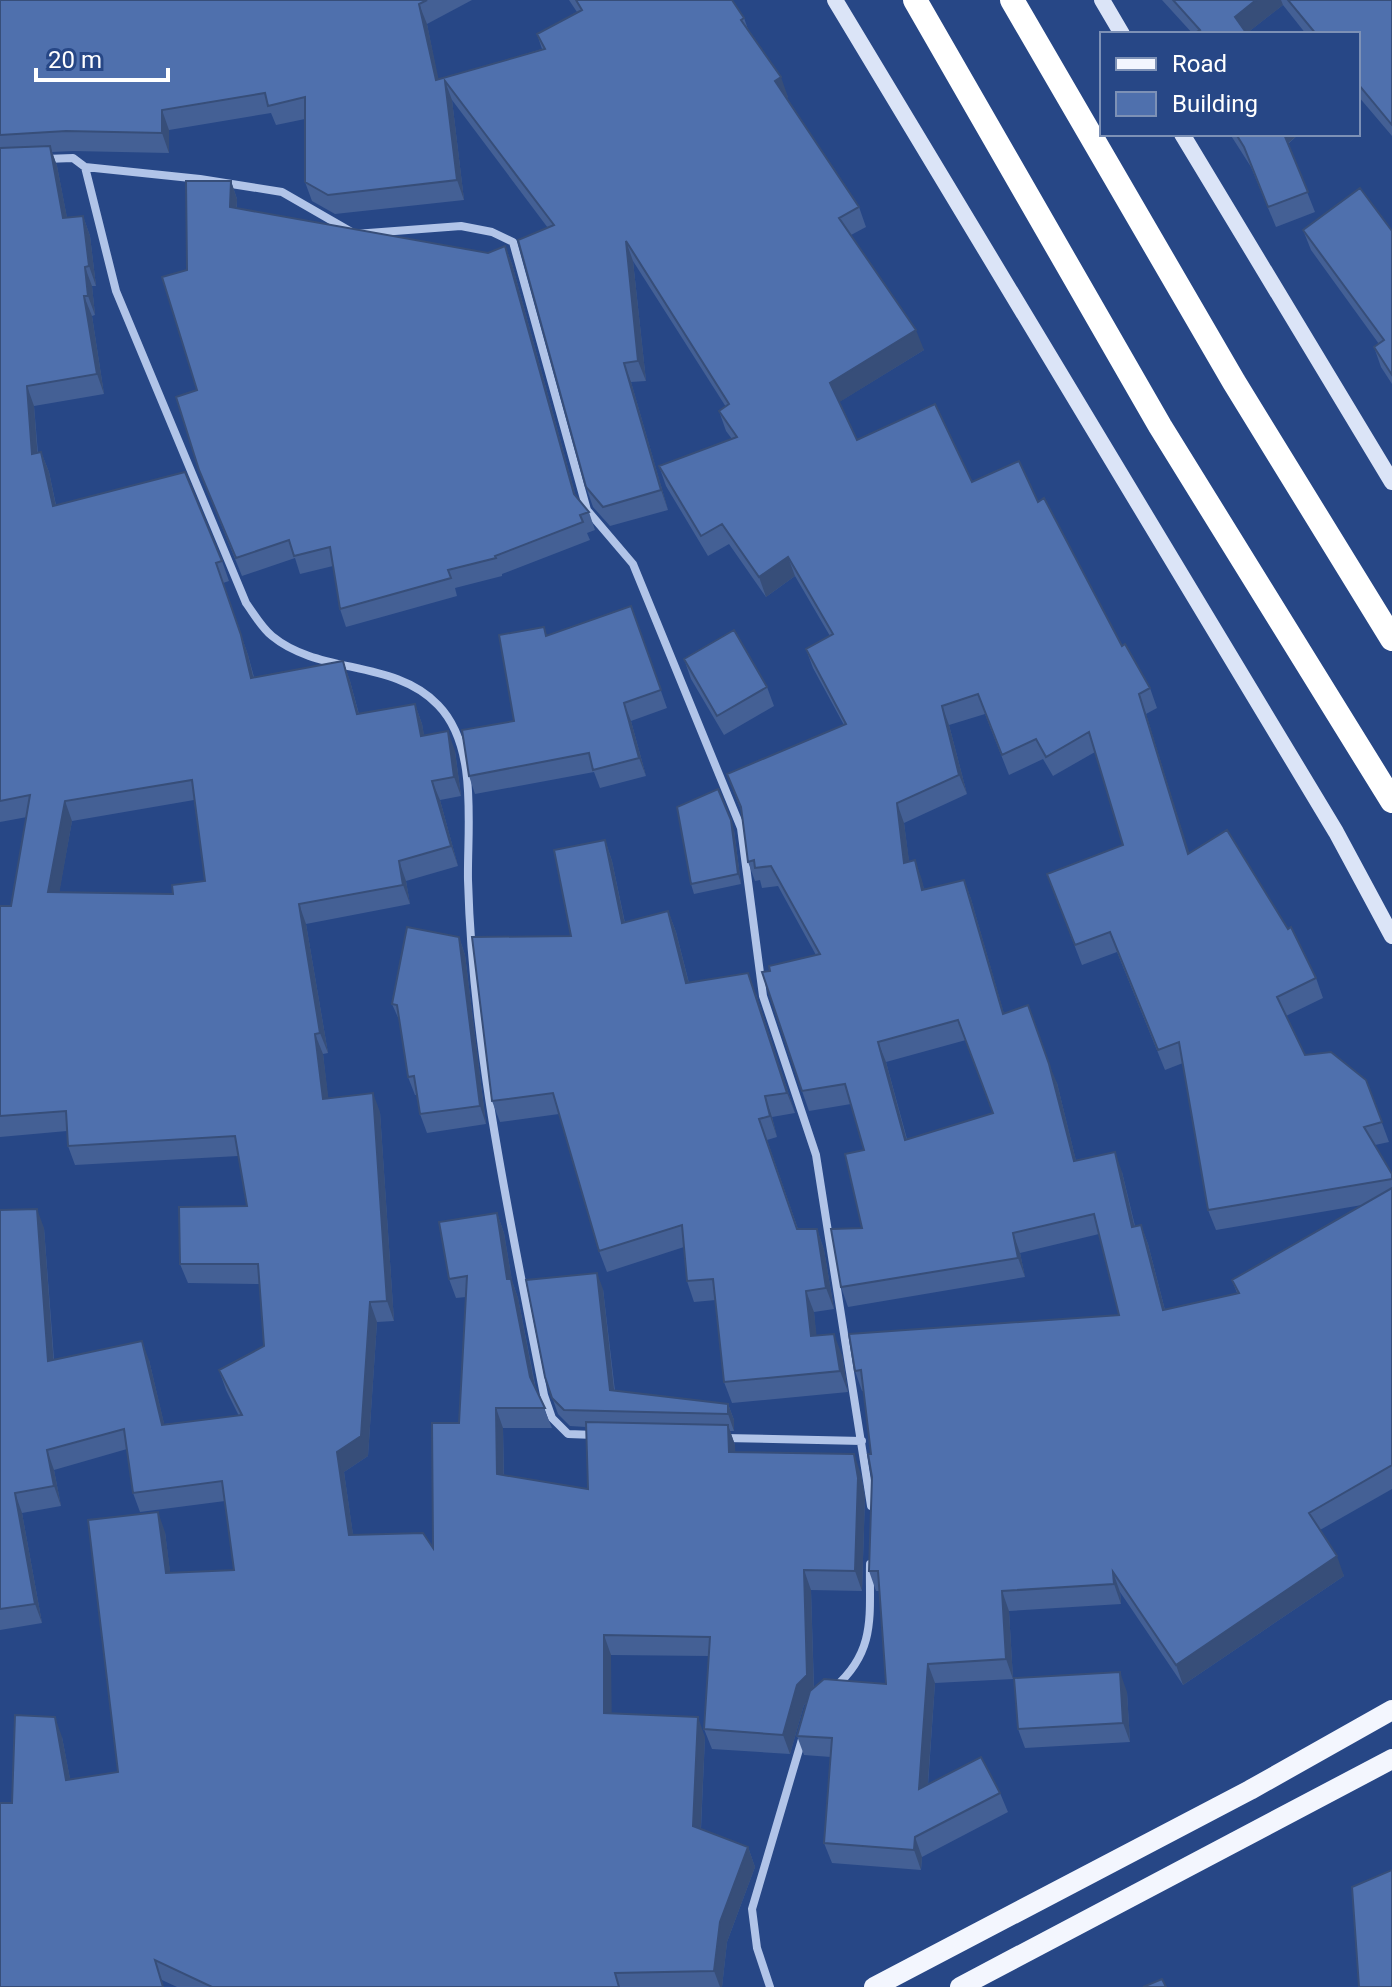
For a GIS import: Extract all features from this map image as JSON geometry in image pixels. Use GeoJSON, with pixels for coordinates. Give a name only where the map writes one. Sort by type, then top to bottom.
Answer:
{"type":"FeatureCollection","features":[{"type":"Feature","properties":{"kind":"highway"},"geometry":{"type":"LineString","coordinates":[[915,0],[1160,426],[1392,801]]}},
{"type":"Feature","properties":{"kind":"highway"},"geometry":{"type":"LineString","coordinates":[[1012,0],[1234,382],[1392,639]]}},
{"type":"Feature","properties":{"kind":"main road"},"geometry":{"type":"LineString","coordinates":[[874,1987],[1250,1790],[1392,1710]]}},
{"type":"Feature","properties":{"kind":"main road"},"geometry":{"type":"LineString","coordinates":[[960,1987],[1392,1759]]}},
{"type":"Feature","properties":{"kind":"street"},"geometry":{"type":"LineString","coordinates":[[835,0],[1336,832],[1392,936]]}},
{"type":"Feature","properties":{"kind":"street"},"geometry":{"type":"LineString","coordinates":[[1102,0],[1121,32]]}},
{"type":"Feature","properties":{"kind":"street"},"geometry":{"type":"LineString","coordinates":[[1183,136],[1392,482]]}},
{"type":"Feature","properties":{"kind":"street"},"geometry":{"type":"LineString","coordinates":[[30,160],[73,158],[85,167],[200,179],[282,192],[355,234],[461,226],[492,232],[513,242],[587,510],[633,564],[741,828],[763,996],[816,1155],[871,1513]]}},
{"type":"Feature","properties":{"kind":"street"},"geometry":{"type":"LineString","coordinates":[[85,167],[116,291],[246,603],[270,635],[291,649],[407,681],[439,706],[455,734],[466,767],[469,921],[484,1081],[544,1395],[552,1418],[568,1434],[599,1435]]}},
{"type":"Feature","properties":{"kind":"street"},"geometry":{"type":"LineString","coordinates":[[707,1437],[862,1441]]}},
{"type":"Feature","properties":{"kind":"street"},"geometry":{"type":"LineString","coordinates":[[823,1697],[847,1676],[868,1641],[871,1545]]}},
{"type":"Feature","properties":{"kind":"street"},"geometry":{"type":"LineString","coordinates":[[770,1987],[757,1948],[752,1909],[807,1722]]}},
{"type":"Feature","properties":{"kind":"building"},"geometry":{"type":"Polygon","coordinates":[[[0,0],[427,0],[419,4],[436,80],[545,49],[537,34],[582,10],[576,0],[732,0],[744,18],[741,20],[781,77],[775,81],[859,207],[839,218],[916,330],[830,383],[857,440],[935,404],[972,482],[1019,461],[1038,502],[1044,498],[1122,646],[1125,644],[1150,688],[1139,694],[1188,854],[1227,830],[1288,929],[1291,927],[1316,978],[1277,997],[1305,1055],[1331,1052],[1366,1080],[1382,1122],[1364,1127],[1392,1179],[1208,1210],[1179,1042],[1158,1050],[1110,932],[1075,945],[1047,874],[1123,845],[1089,732],[1046,757],[1036,739],[1002,755],[978,694],[942,706],[959,775],[897,803],[904,863],[915,860],[922,890],[964,880],[1003,1014],[1028,1005],[1049,1064],[1074,1161],[1115,1152],[1132,1227],[1141,1225],[1163,1310],[1239,1293],[1232,1280],[1392,1188],[1392,1465],[1309,1513],[1337,1556],[1176,1665],[1113,1572],[1114,1584],[1002,1591],[1006,1659],[928,1664],[919,1789],[981,1757],[1000,1793],[915,1837],[914,1850],[824,1843],[832,1738],[797,1736],[810,1691],[824,1679],[886,1684],[878,1571],[869,1571],[872,1477],[868,1454],[871,1454],[861,1370],[855,1371],[849,1334],[1119,1315],[1094,1214],[1013,1233],[1018,1258],[841,1287],[831,1229],[862,1228],[845,1154],[864,1150],[845,1084],[802,1091],[762,972],[770,971],[769,966],[820,954],[771,866],[755,868],[754,860],[748,862],[741,807],[727,774],[846,724],[806,649],[833,634],[788,557],[759,577],[722,524],[701,536],[659,466],[737,437],[719,411],[729,404],[626,241],[638,361],[624,363],[661,490],[603,507],[586,487],[518,240],[554,225],[445,81],[457,180],[328,195],[305,182],[305,97],[268,106],[265,93],[162,110],[162,133],[66,131],[0,135],[0,0]],[[958,1020],[878,1042],[905,1140],[993,1113],[958,1020]]]}},
{"type":"Feature","properties":{"kind":"building"},"geometry":{"type":"Polygon","coordinates":[[[1173,0],[1256,0],[1235,17],[1246,32],[1196,32],[1200,30],[1173,0]]]}},
{"type":"Feature","properties":{"kind":"building"},"geometry":{"type":"Polygon","coordinates":[[[1288,0],[1392,0],[1392,125],[1360,86],[1360,32],[1314,32],[1288,0]]]}},
{"type":"Feature","properties":{"kind":"building"},"geometry":{"type":"Polygon","coordinates":[[[1237,136],[1285,136],[1308,192],[1268,207],[1237,136]]]}},
{"type":"Feature","properties":{"kind":"building"},"geometry":{"type":"Polygon","coordinates":[[[50,146],[63,218],[83,216],[89,266],[85,267],[88,296],[84,296],[97,374],[27,386],[32,454],[41,452],[53,506],[185,472],[222,561],[216,563],[241,635],[251,678],[343,661],[357,714],[415,704],[421,736],[448,731],[454,777],[432,781],[451,846],[399,861],[403,885],[299,904],[320,1033],[315,1034],[323,1099],[373,1093],[387,1301],[370,1302],[361,1436],[337,1452],[349,1535],[423,1533],[433,1548],[432,1423],[459,1423],[467,1276],[449,1279],[439,1222],[497,1213],[507,1279],[511,1279],[530,1377],[545,1408],[496,1408],[497,1474],[588,1489],[586,1422],[728,1425],[729,1452],[854,1454],[858,1478],[855,1571],[804,1570],[807,1675],[797,1685],[783,1735],[704,1729],[710,1637],[604,1635],[604,1713],[698,1717],[693,1826],[748,1847],[720,1922],[714,1971],[615,1973],[619,1987],[212,1987],[155,1960],[163,1987],[0,1987],[0,1803],[12,1803],[15,1715],[55,1717],[66,1780],[118,1772],[88,1520],[158,1512],[166,1573],[234,1570],[222,1481],[133,1493],[124,1429],[47,1450],[54,1486],[15,1493],[35,1604],[0,1609],[0,1210],[37,1209],[48,1361],[142,1341],[162,1425],[242,1415],[219,1370],[264,1346],[258,1264],[180,1264],[179,1207],[247,1206],[235,1136],[68,1146],[66,1111],[0,1116],[0,906],[11,906],[30,795],[0,801],[0,148],[50,146]],[[192,780],[65,801],[48,892],[173,894],[172,885],[205,881],[192,780]]]}},
{"type":"Feature","properties":{"kind":"building"},"geometry":{"type":"Polygon","coordinates":[[[186,181],[231,181],[230,207],[488,253],[505,246],[574,494],[589,512],[580,515],[583,522],[496,558],[448,570],[451,578],[340,609],[330,547],[294,556],[289,540],[236,558],[199,470],[176,397],[197,390],[162,277],[187,270],[186,181]]]}},
{"type":"Feature","properties":{"kind":"building"},"geometry":{"type":"Polygon","coordinates":[[[1360,188],[1392,231],[1392,375],[1374,347],[1384,340],[1303,230],[1360,188]]]}},
{"type":"Feature","properties":{"kind":"building"},"geometry":{"type":"Polygon","coordinates":[[[631,606],[661,690],[624,703],[639,758],[593,770],[589,753],[469,776],[462,730],[514,721],[499,635],[544,627],[546,636],[631,606]]]}},
{"type":"Feature","properties":{"kind":"building"},"geometry":{"type":"Polygon","coordinates":[[[734,630],[767,687],[717,716],[684,659],[734,630]]]}},
{"type":"Feature","properties":{"kind":"building"},"geometry":{"type":"Polygon","coordinates":[[[718,789],[731,820],[738,874],[691,884],[677,807],[718,789]]]}},
{"type":"Feature","properties":{"kind":"building"},"geometry":{"type":"Polygon","coordinates":[[[605,840],[622,923],[668,911],[686,983],[748,973],[787,1093],[765,1096],[770,1116],[759,1119],[797,1229],[817,1229],[826,1288],[806,1291],[811,1336],[834,1334],[840,1371],[724,1382],[713,1279],[687,1281],[682,1225],[599,1251],[553,1093],[492,1101],[472,937],[571,936],[554,850],[605,840]]]}},
{"type":"Feature","properties":{"kind":"building"},"geometry":{"type":"Polygon","coordinates":[[[407,927],[459,937],[480,1106],[420,1114],[414,1076],[408,1077],[397,1005],[392,1004],[407,927]]]}},
{"type":"Feature","properties":{"kind":"building"},"geometry":{"type":"Polygon","coordinates":[[[597,1273],[610,1390],[728,1404],[728,1414],[564,1410],[552,1398],[526,1280],[597,1273]]]}},
{"type":"Feature","properties":{"kind":"building"},"geometry":{"type":"Polygon","coordinates":[[[1120,1672],[1123,1723],[1018,1729],[1014,1678],[1120,1672]]]}},
{"type":"Feature","properties":{"kind":"building"},"geometry":{"type":"Polygon","coordinates":[[[1392,1870],[1392,1987],[1359,1987],[1352,1887],[1392,1870]]]}},
{"type":"Feature","properties":{"kind":"building"},"geometry":{"type":"Polygon","coordinates":[[[1162,1979],[1166,1987],[1143,1987],[1162,1979]]]}}]}
